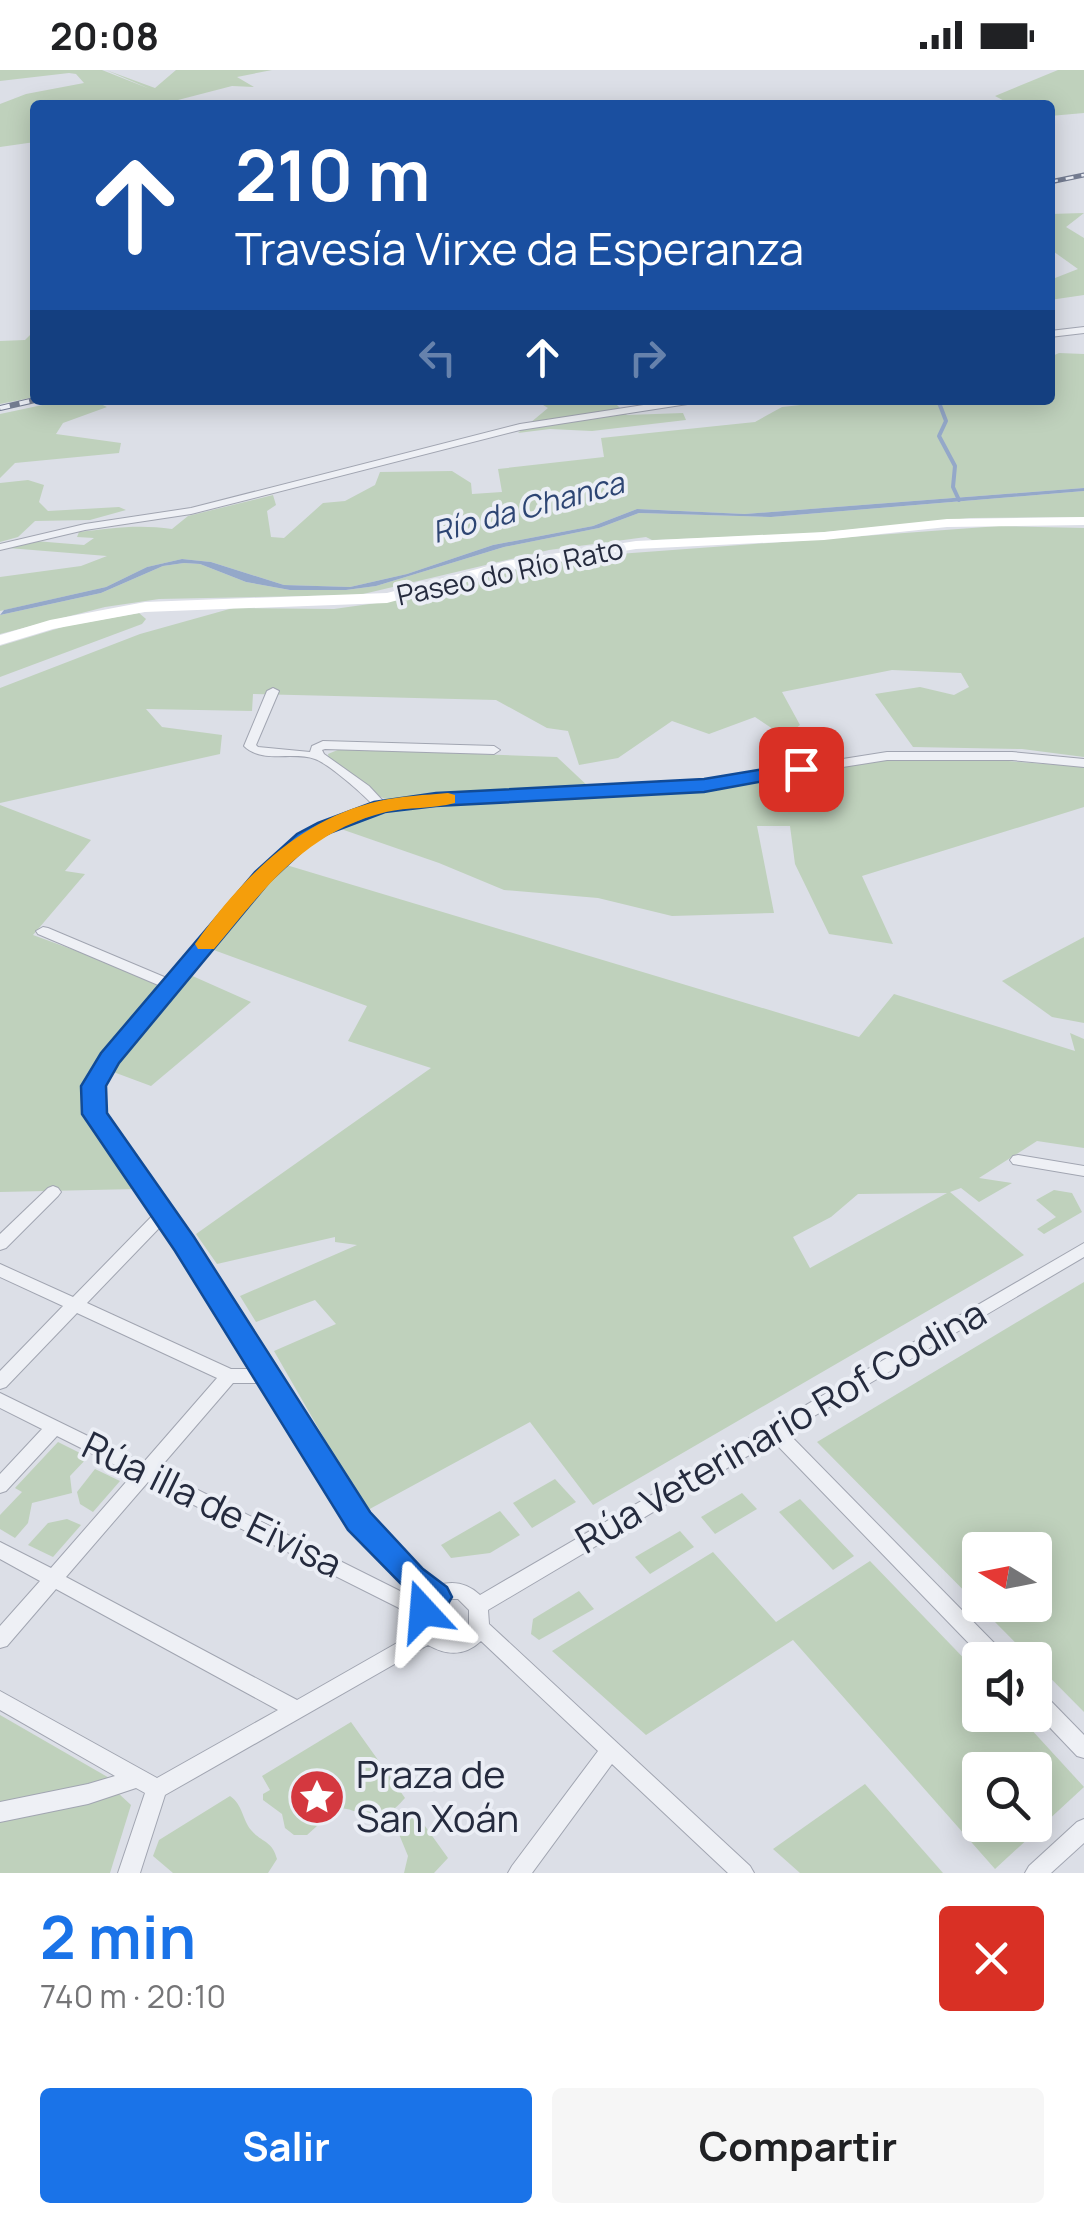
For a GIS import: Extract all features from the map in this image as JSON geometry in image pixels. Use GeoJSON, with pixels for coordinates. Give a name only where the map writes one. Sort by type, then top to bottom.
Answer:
{"type":"FeatureCollection","features":[{"type":"Feature","properties":{"kind":"street"},"geometry":{"type":"LineString","coordinates":[[1055,333],[1084,330]]}},
{"type":"Feature","properties":{"kind":"street"},"geometry":{"type":"LineString","coordinates":[[0,547],[270,492],[520,427],[662,405]]}},
{"type":"Feature","properties":{"kind":"street","name":"Paseo do Río Rato"},"geometry":{"type":"LineString","coordinates":[[0,640],[50,625],[146,607],[387,598],[507,566],[636,545],[824,536],[947,523],[1084,521]]}},
{"type":"Feature","properties":{"kind":"street"},"geometry":{"type":"LineString","coordinates":[[273,691],[250,746],[256,750],[319,756],[382,806]]}},
{"type":"Feature","properties":{"kind":"street"},"geometry":{"type":"LineString","coordinates":[[319,756],[316,749],[322,745],[494,750]]}},
{"type":"Feature","properties":{"kind":"street"},"geometry":{"type":"LineString","coordinates":[[428,1636],[424,1628],[430,1604],[412,1578],[359,1521],[164,1214],[95,1114],[94,1086],[110,1058],[263,877],[304,838],[382,806],[704,786],[887,756],[1012,756],[1084,762]]}},
{"type":"Feature","properties":{"kind":"street"},"geometry":{"type":"LineString","coordinates":[[42,931],[172,985]]}},
{"type":"Feature","properties":{"kind":"street"},"geometry":{"type":"LineString","coordinates":[[1018,1160],[1084,1171]]}},
{"type":"Feature","properties":{"kind":"street"},"geometry":{"type":"LineString","coordinates":[[0,1244],[53,1192]]}},
{"type":"Feature","properties":{"kind":"street"},"geometry":{"type":"LineString","coordinates":[[0,1382],[164,1214]]}},
{"type":"Feature","properties":{"kind":"street","name":"Rúa Veterinario Rof Codina"},"geometry":{"type":"LineString","coordinates":[[147,1783],[295,1709],[428,1636],[456,1644],[474,1635],[479,1617],[775,1431],[1084,1250]]}},
{"type":"Feature","properties":{"kind":"street"},"geometry":{"type":"LineString","coordinates":[[0,1270],[229,1376],[266,1376]]}},
{"type":"Feature","properties":{"kind":"street"},"geometry":{"type":"LineString","coordinates":[[0,1640],[229,1376]]}},
{"type":"Feature","properties":{"kind":"street","name":"Rúa illa de Eivisa"},"geometry":{"type":"LineString","coordinates":[[0,1400],[430,1604]]}},
{"type":"Feature","properties":{"kind":"street"},"geometry":{"type":"LineString","coordinates":[[0,1486],[54,1428]]}},
{"type":"Feature","properties":{"kind":"street"},"geometry":{"type":"LineString","coordinates":[[775,1431],[980,1642]]}},
{"type":"Feature","properties":{"kind":"street"},"geometry":{"type":"LineString","coordinates":[[0,1550],[295,1709]]}},
{"type":"Feature","properties":{"kind":"street"},"geometry":{"type":"LineString","coordinates":[[430,1604],[460,1593],[610,1750],[743,1873]]}},
{"type":"Feature","properties":{"kind":"street"},"geometry":{"type":"LineString","coordinates":[[0,1700],[147,1783]]}},
{"type":"Feature","properties":{"kind":"street"},"geometry":{"type":"LineString","coordinates":[[1052,1715],[1084,1748]]}},
{"type":"Feature","properties":{"kind":"street"},"geometry":{"type":"LineString","coordinates":[[519,1873],[610,1750]]}},
{"type":"Feature","properties":{"kind":"street"},"geometry":{"type":"LineString","coordinates":[[0,1812],[147,1783]]}},
{"type":"Feature","properties":{"kind":"street"},"geometry":{"type":"LineString","coordinates":[[129,1873],[147,1783]]}},
{"type":"Feature","properties":{"kind":"street"},"geometry":{"type":"LineString","coordinates":[[1036,1873],[1084,1829]]}},
{"type":"Feature","properties":{"kind":"green space"},"geometry":{"type":"Polygon","coordinates":[[[0,70],[102,70],[150,89],[106,70],[155,88],[176,70],[272,70],[237,77],[254,87],[232,86],[178,100],[30,100],[30,143],[0,147],[0,104],[26,94],[84,83],[76,74],[69,73],[0,81],[0,70]]]}},
{"type":"Feature","properties":{"kind":"green space"},"geometry":{"type":"Polygon","coordinates":[[[1058,70],[1084,70],[1084,113],[1055,116],[1055,100],[1003,100],[995,96],[1058,70]]]}},
{"type":"Feature","properties":{"kind":"green space"},"geometry":{"type":"Polygon","coordinates":[[[1084,213],[1066,227],[1084,238],[1084,295],[1055,299],[1055,278],[1078,269],[1055,253],[1055,214],[1084,213]]]}},
{"type":"Feature","properties":{"kind":"green space"},"geometry":{"type":"Polygon","coordinates":[[[30,335],[30,398],[0,404],[0,341],[25,340],[30,335]]]}},
{"type":"Feature","properties":{"kind":"green space"},"geometry":{"type":"Polygon","coordinates":[[[1084,354],[1084,488],[745,514],[637,509],[593,526],[493,545],[407,574],[350,587],[284,585],[211,562],[182,559],[147,567],[106,587],[0,611],[0,577],[81,566],[107,556],[8,548],[35,541],[84,545],[94,538],[77,537],[79,532],[137,527],[172,529],[188,516],[273,495],[276,505],[267,511],[271,537],[284,538],[323,503],[345,501],[375,485],[380,472],[452,471],[471,483],[472,494],[502,492],[498,469],[604,457],[601,438],[755,422],[782,407],[1055,405],[1055,355],[1084,354]]]}},
{"type":"Feature","properties":{"kind":"green space"},"geometry":{"type":"Polygon","coordinates":[[[42,405],[103,405],[107,407],[63,423],[56,434],[121,443],[119,453],[15,463],[0,478],[0,414],[42,405]]]}},
{"type":"Feature","properties":{"kind":"green space"},"geometry":{"type":"Polygon","coordinates":[[[543,405],[617,405],[627,415],[683,413],[686,420],[592,431],[550,429],[518,433],[548,408],[543,405]]]}},
{"type":"Feature","properties":{"kind":"green space"},"geometry":{"type":"Polygon","coordinates":[[[28,480],[44,485],[39,502],[48,511],[119,507],[126,510],[90,520],[35,521],[18,537],[0,542],[0,483],[28,480]]]}},
{"type":"Feature","properties":{"kind":"green space"},"geometry":{"type":"Polygon","coordinates":[[[1084,491],[1084,517],[970,518],[805,534],[652,540],[646,537],[549,550],[359,595],[159,599],[105,607],[0,634],[0,615],[101,593],[163,566],[184,563],[200,564],[246,582],[290,590],[346,590],[376,586],[504,547],[599,528],[639,513],[771,517],[1084,491]]]}},
{"type":"Feature","properties":{"kind":"green space"},"geometry":{"type":"Polygon","coordinates":[[[999,526],[1084,528],[1084,757],[1022,749],[913,747],[875,694],[920,687],[954,695],[969,687],[961,673],[892,670],[782,692],[800,725],[785,737],[755,717],[709,734],[672,721],[618,758],[579,765],[568,731],[547,728],[496,700],[253,694],[252,711],[146,709],[162,727],[222,735],[220,754],[0,803],[0,688],[140,634],[233,608],[334,609],[398,600],[514,570],[605,555],[999,526]]]}},
{"type":"Feature","properties":{"kind":"green space"},"geometry":{"type":"Polygon","coordinates":[[[139,613],[146,619],[142,624],[0,677],[0,646],[66,626],[139,613]]]}},
{"type":"Feature","properties":{"kind":"green space"},"geometry":{"type":"Polygon","coordinates":[[[340,749],[557,757],[591,789],[391,801],[378,796],[329,760],[328,754],[340,749]]]}},
{"type":"Feature","properties":{"kind":"green space"},"geometry":{"type":"Polygon","coordinates":[[[944,756],[1084,767],[1084,807],[862,876],[893,944],[829,934],[795,864],[790,826],[757,826],[774,913],[672,916],[598,898],[504,890],[341,829],[400,803],[703,790],[870,760],[944,756]]]}},
{"type":"Feature","properties":{"kind":"green space"},"geometry":{"type":"Polygon","coordinates":[[[0,805],[91,840],[65,871],[85,874],[33,935],[163,988],[108,1050],[91,1086],[89,1106],[96,1134],[137,1189],[0,1192],[0,805]]]}},
{"type":"Feature","properties":{"kind":"green space"},"geometry":{"type":"Polygon","coordinates":[[[283,864],[859,1037],[894,994],[1075,1051],[1070,1033],[1084,1039],[1084,1148],[1037,1141],[979,1178],[1012,1183],[979,1202],[961,1188],[950,1192],[1024,1255],[593,1505],[530,1422],[366,1511],[274,1351],[336,1324],[315,1300],[256,1322],[240,1296],[357,1245],[335,1242],[335,1237],[217,1264],[196,1234],[431,1068],[348,1041],[367,1006],[211,949],[283,864]],[[947,1193],[858,1194],[831,1217],[793,1237],[810,1268],[947,1193]]]}},
{"type":"Feature","properties":{"kind":"green space"},"geometry":{"type":"Polygon","coordinates":[[[1084,937],[1084,1023],[1052,1017],[1002,981],[1084,937]]]}},
{"type":"Feature","properties":{"kind":"green space"},"geometry":{"type":"Polygon","coordinates":[[[188,974],[251,1002],[151,1086],[108,1070],[188,974]]]}},
{"type":"Feature","properties":{"kind":"green space"},"geometry":{"type":"Polygon","coordinates":[[[1054,1190],[1072,1193],[1082,1212],[1044,1234],[1037,1229],[1056,1217],[1036,1200],[1054,1190]]]}},
{"type":"Feature","properties":{"kind":"green space"},"geometry":{"type":"Polygon","coordinates":[[[1084,1282],[1084,1712],[1052,1680],[1052,1642],[1015,1642],[995,1622],[1052,1622],[1052,1532],[962,1532],[962,1589],[817,1442],[1084,1282]]]}},
{"type":"Feature","properties":{"kind":"green space"},"geometry":{"type":"Polygon","coordinates":[[[58,1442],[88,1457],[70,1476],[72,1493],[32,1503],[28,1523],[15,1538],[0,1529],[0,1515],[22,1492],[15,1488],[58,1442]]]}},
{"type":"Feature","properties":{"kind":"green space"},"geometry":{"type":"Polygon","coordinates":[[[95,1469],[120,1481],[93,1512],[80,1504],[77,1492],[95,1469]]]}},
{"type":"Feature","properties":{"kind":"green space"},"geometry":{"type":"Polygon","coordinates":[[[555,1479],[576,1502],[532,1528],[513,1503],[555,1479]]]}},
{"type":"Feature","properties":{"kind":"green space"},"geometry":{"type":"Polygon","coordinates":[[[742,1493],[757,1509],[715,1534],[701,1517],[742,1493]]]}},
{"type":"Feature","properties":{"kind":"green space"},"geometry":{"type":"Polygon","coordinates":[[[800,1499],[854,1556],[833,1570],[779,1512],[800,1499]]]}},
{"type":"Feature","properties":{"kind":"green space"},"geometry":{"type":"Polygon","coordinates":[[[500,1511],[520,1535],[490,1553],[451,1558],[441,1545],[500,1511]]]}},
{"type":"Feature","properties":{"kind":"green space"},"geometry":{"type":"Polygon","coordinates":[[[67,1519],[81,1525],[53,1557],[28,1545],[48,1523],[67,1519]]]}},
{"type":"Feature","properties":{"kind":"green space"},"geometry":{"type":"Polygon","coordinates":[[[680,1531],[694,1547],[650,1574],[635,1557],[680,1531]]]}},
{"type":"Feature","properties":{"kind":"green space"},"geometry":{"type":"Polygon","coordinates":[[[713,1552],[776,1622],[870,1561],[962,1656],[962,1732],[1034,1732],[1052,1752],[962,1752],[962,1832],[793,1640],[646,1735],[552,1651],[713,1552]]]}},
{"type":"Feature","properties":{"kind":"green space"},"geometry":{"type":"Polygon","coordinates":[[[579,1591],[594,1609],[539,1640],[531,1634],[533,1619],[579,1591]]]}},
{"type":"Feature","properties":{"kind":"green space"},"geometry":{"type":"Polygon","coordinates":[[[0,1715],[111,1779],[0,1808],[0,1715]]]}},
{"type":"Feature","properties":{"kind":"green space"},"geometry":{"type":"Polygon","coordinates":[[[351,1722],[405,1798],[377,1818],[337,1808],[307,1835],[294,1835],[285,1828],[282,1814],[263,1800],[263,1794],[270,1790],[262,1776],[351,1722]]]}},
{"type":"Feature","properties":{"kind":"green space"},"geometry":{"type":"Polygon","coordinates":[[[1052,1752],[1084,1787],[1052,1816],[1052,1752]]]}},
{"type":"Feature","properties":{"kind":"green space"},"geometry":{"type":"Polygon","coordinates":[[[865,1784],[943,1873],[800,1873],[773,1849],[865,1784]]]}},
{"type":"Feature","properties":{"kind":"green space"},"geometry":{"type":"Polygon","coordinates":[[[118,1793],[131,1805],[110,1873],[0,1873],[0,1822],[118,1793]]]}},
{"type":"Feature","properties":{"kind":"green space"},"geometry":{"type":"Polygon","coordinates":[[[230,1796],[251,1830],[275,1853],[277,1859],[268,1873],[173,1873],[153,1856],[159,1840],[230,1796]]]}},
{"type":"Feature","properties":{"kind":"green space"},"geometry":{"type":"Polygon","coordinates":[[[412,1808],[448,1858],[434,1873],[404,1873],[408,1856],[396,1827],[412,1808]]]}},
{"type":"Feature","properties":{"kind":"green space"},"geometry":{"type":"Polygon","coordinates":[[[971,1842],[1024,1842],[995,1869],[971,1842]]]}},
{"type":"Feature","properties":{"kind":"water"},"geometry":{"type":"Polygon","coordinates":[[[1084,488],[771,517],[639,513],[599,528],[504,547],[376,586],[346,590],[290,590],[246,582],[200,564],[184,563],[163,566],[101,593],[0,615],[4,610],[106,587],[147,567],[182,559],[211,562],[284,585],[350,587],[407,574],[493,545],[593,526],[637,509],[745,514],[1084,488]]]}},
{"type":"Feature","properties":{"kind":"waterway"},"geometry":{"type":"LineString","coordinates":[[940,405],[946,421],[939,436],[955,466],[953,487],[959,500]]}},
{"type":"Feature","properties":{"kind":"railway"},"geometry":{"type":"LineString","coordinates":[[1055,181],[1084,175]]}},
{"type":"Feature","properties":{"kind":"railway"},"geometry":{"type":"LineString","coordinates":[[0,408],[30,401]]}},
{"type":"Feature","properties":{"kind":"slow traffic"},"geometry":{"type":"LineString","coordinates":[[206,944],[263,877],[304,838],[382,806],[448,799]]}},
{"type":"Feature","properties":{"kind":"place","name":"Praza de San Xoán"},"geometry":{"type":"Point","coordinates":[317,1797]}},
{"type":"Feature","properties":{"kind":"route"},"geometry":{"type":"LineString","coordinates":[[423,1611],[436,1597],[412,1578],[359,1521],[252,1348],[95,1114],[94,1086],[110,1058],[263,877],[304,838],[325,828],[382,806],[704,786],[801,769]]}},
{"type":"Feature","properties":{"kind":"water label","name":"Río da Chanca"},"geometry":{"type":"Point","coordinates":[528,508]}}]}
